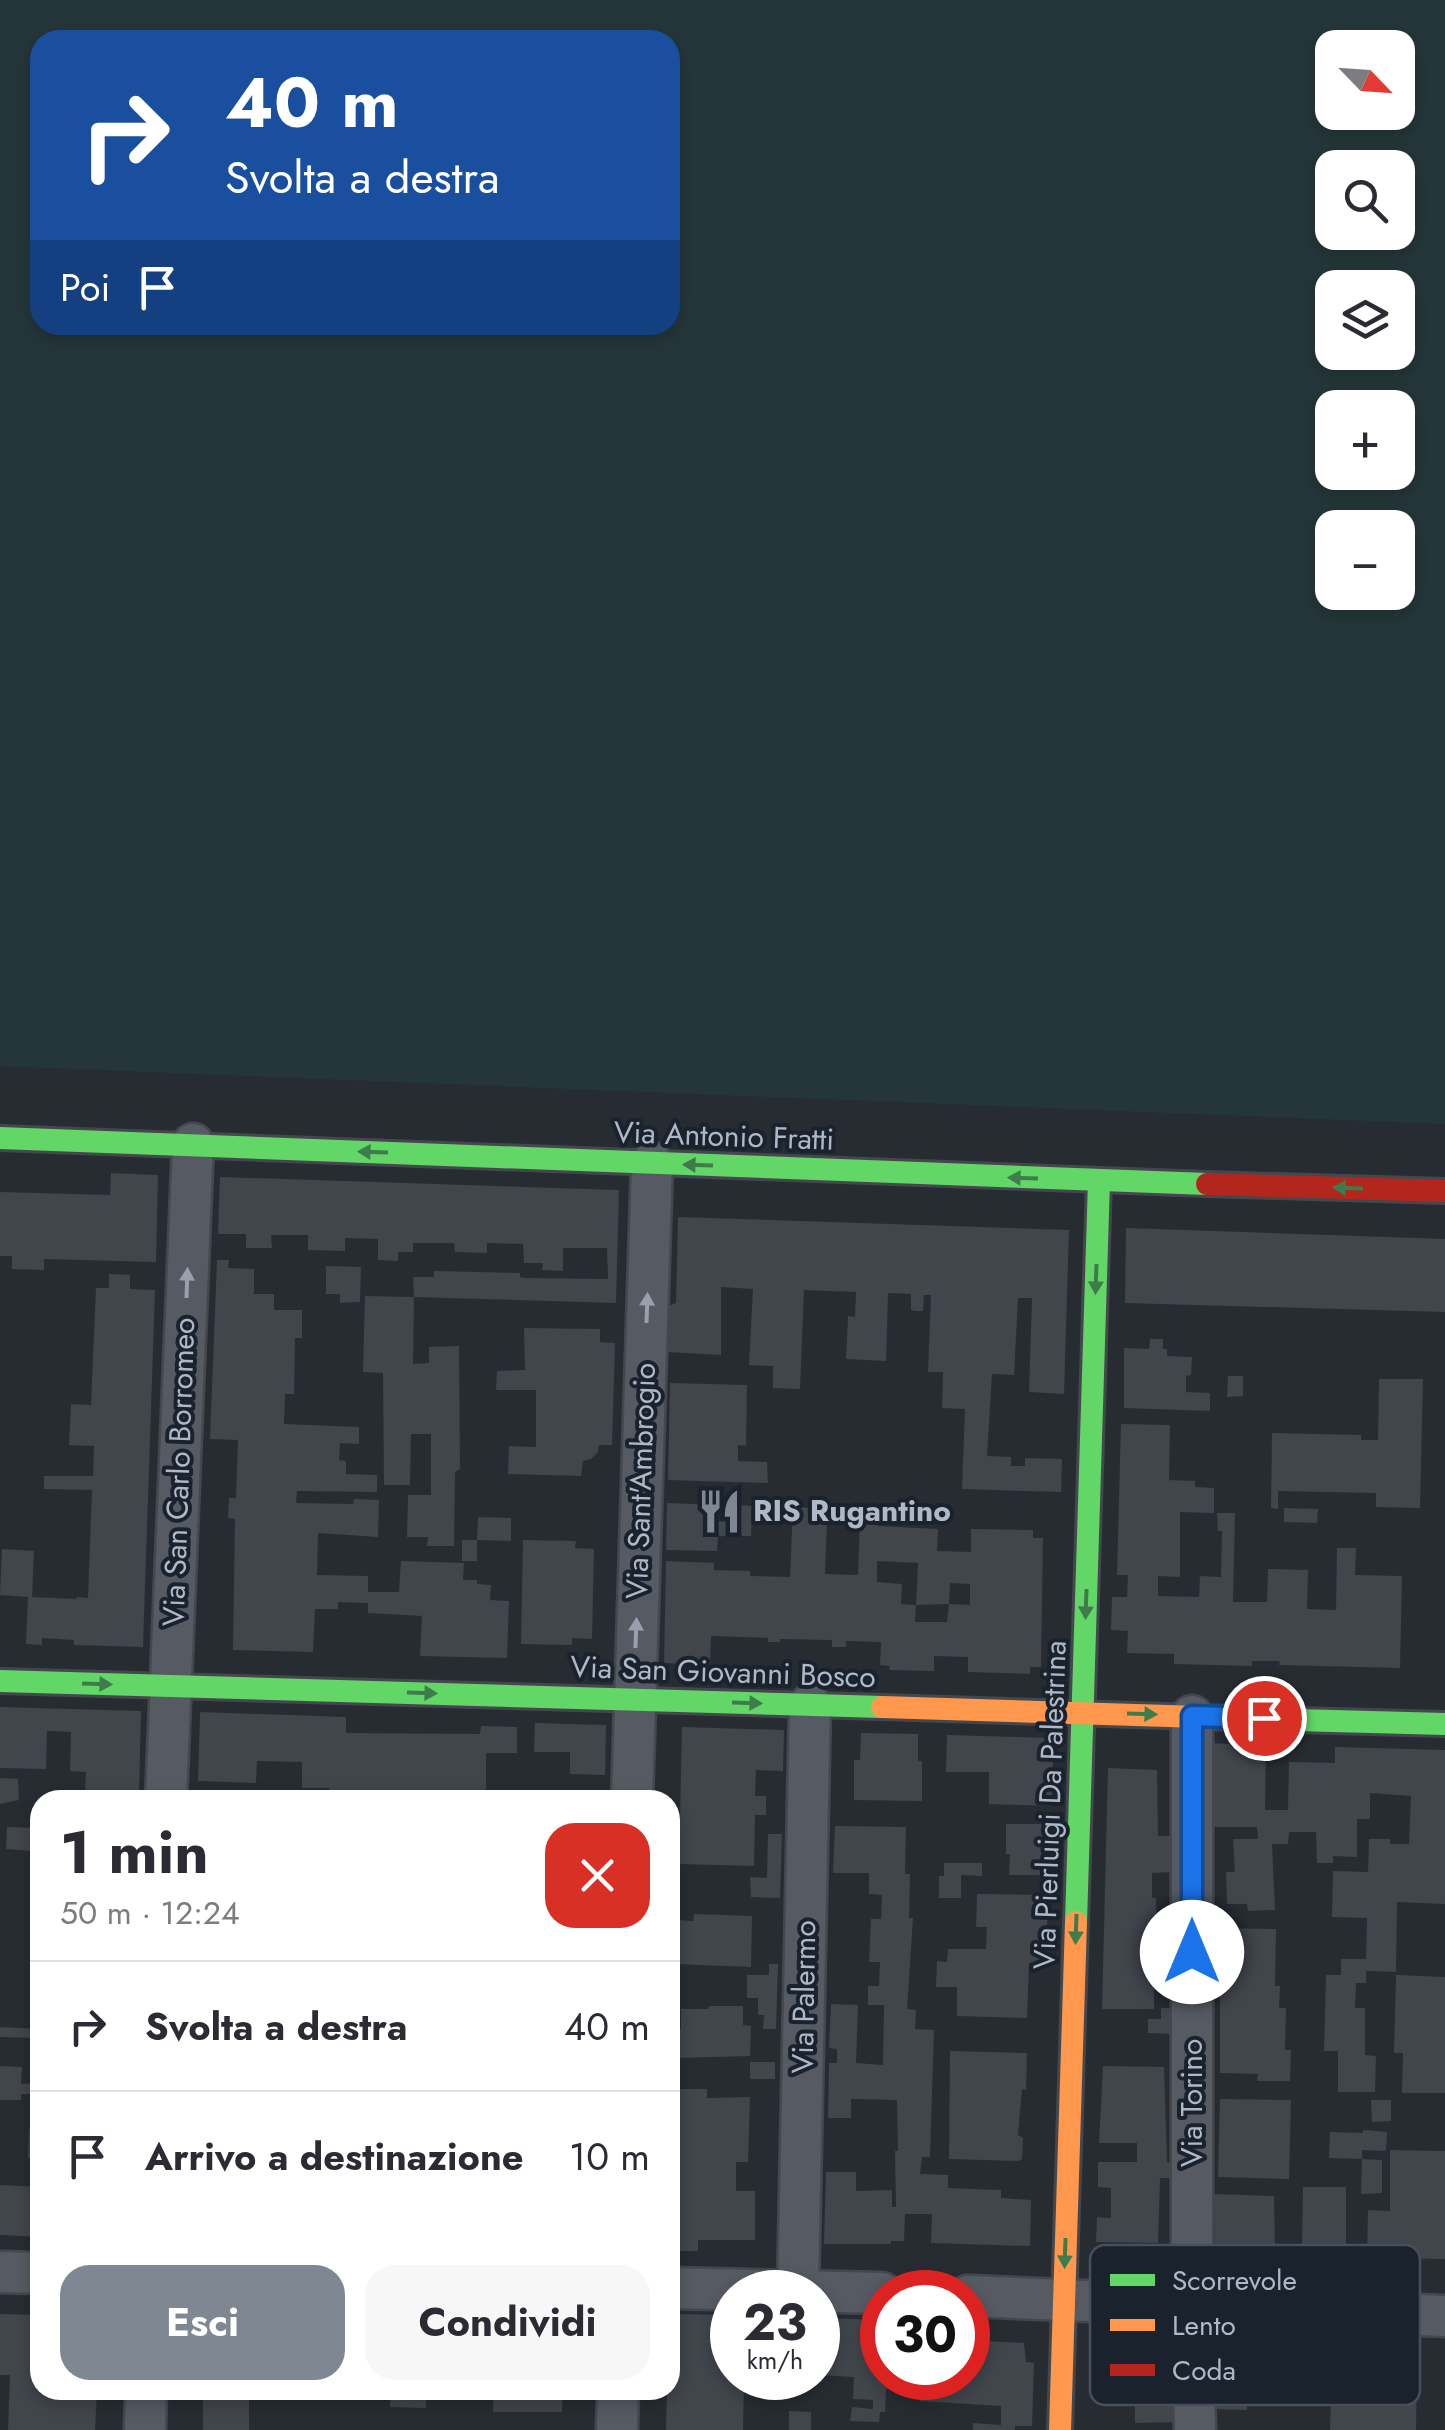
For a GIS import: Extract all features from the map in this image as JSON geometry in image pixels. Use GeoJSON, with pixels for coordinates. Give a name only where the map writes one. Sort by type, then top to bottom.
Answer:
{"type":"FeatureCollection","features":[{"type":"Feature","properties":{"kind":"street","name":"Via Antonio Fratti"},"geometry":{"type":"LineString","coordinates":[[0,1138],[1099,1182],[1445,1191]]}},
{"type":"Feature","properties":{"kind":"street","name":"Via San Carlo Borromeo"},"geometry":{"type":"LineString","coordinates":[[166,1790],[193,1144]]}},
{"type":"Feature","properties":{"kind":"street","name":"Via Sant'Ambrogio"},"geometry":{"type":"LineString","coordinates":[[632,1790],[652,1163]]}},
{"type":"Feature","properties":{"kind":"street","name":"Via Pierluigi Da Palestrina"},"geometry":{"type":"LineString","coordinates":[[1060,2430],[1099,1182]]}},
{"type":"Feature","properties":{"kind":"street","name":"Via San Giovanni Bosco"},"geometry":{"type":"LineString","coordinates":[[0,1680],[1445,1724]]}},
{"type":"Feature","properties":{"kind":"street","name":"Via Palermo"},"geometry":{"type":"LineString","coordinates":[[798,2270],[810,1705]]}},
{"type":"Feature","properties":{"kind":"street","name":"Via Torino"},"geometry":{"type":"LineString","coordinates":[[1192,1716],[1192,2245]]}},
{"type":"Feature","properties":{"kind":"street"},"geometry":{"type":"LineString","coordinates":[[0,2272],[30,2273]]}},
{"type":"Feature","properties":{"kind":"street"},"geometry":{"type":"LineString","coordinates":[[680,2288],[710,2289]]}},
{"type":"Feature","properties":{"kind":"street"},"geometry":{"type":"LineString","coordinates":[[990,2297],[1090,2301]]}},
{"type":"Feature","properties":{"kind":"street"},"geometry":{"type":"LineString","coordinates":[[1420,2315],[1445,2316]]}},
{"type":"Feature","properties":{"kind":"street"},"geometry":{"type":"LineString","coordinates":[[145,2430],[146,2400]]}},
{"type":"Feature","properties":{"kind":"street"},"geometry":{"type":"LineString","coordinates":[[617,2430],[618,2400]]}},
{"type":"Feature","properties":{"kind":"street","name":"Via Torino"},"geometry":{"type":"LineString","coordinates":[[1195,2405],[1196,2430]]}},
{"type":"Feature","properties":{"kind":"shaded area"},"geometry":{"type":"Polygon","coordinates":[[[0,0],[1445,0],[1445,1124],[0,1066],[0,0]]]}},
{"type":"Feature","properties":{"kind":"building"},"geometry":{"type":"Polygon","coordinates":[[[111,1173],[158,1175],[156,1262],[44,1259],[44,1270],[12,1269],[12,1256],[0,1256],[0,1192],[110,1195],[111,1173]]]}},
{"type":"Feature","properties":{"kind":"building"},"geometry":{"type":"Polygon","coordinates":[[[220,1177],[619,1190],[616,1303],[414,1297],[413,1277],[434,1277],[434,1271],[608,1279],[607,1248],[563,1248],[563,1271],[542,1270],[543,1263],[524,1263],[523,1244],[487,1243],[485,1253],[455,1252],[454,1243],[413,1243],[413,1252],[398,1252],[398,1261],[378,1260],[378,1239],[345,1238],[345,1251],[308,1250],[308,1235],[271,1235],[272,1248],[246,1248],[246,1234],[218,1234],[220,1177]]]}},
{"type":"Feature","properties":{"kind":"building"},"geometry":{"type":"Polygon","coordinates":[[[678,1217],[1069,1230],[1064,1394],[1029,1392],[1032,1298],[1018,1298],[1014,1375],[992,1374],[987,1456],[1011,1457],[1011,1466],[1025,1466],[1025,1458],[1062,1459],[1061,1492],[962,1489],[965,1409],[942,1408],[943,1372],[928,1372],[931,1295],[924,1295],[923,1311],[915,1311],[911,1310],[911,1294],[888,1293],[886,1361],[846,1359],[848,1316],[855,1317],[856,1292],[804,1290],[800,1389],[773,1388],[773,1366],[749,1365],[753,1289],[721,1287],[721,1355],[667,1352],[667,1306],[676,1303],[678,1217]]]}},
{"type":"Feature","properties":{"kind":"building"},"geometry":{"type":"Polygon","coordinates":[[[1126,1228],[1445,1239],[1445,1312],[1125,1303],[1126,1228]]]}},
{"type":"Feature","properties":{"kind":"building"},"geometry":{"type":"Polygon","coordinates":[[[217,1260],[229,1260],[228,1268],[254,1269],[254,1294],[274,1294],[274,1310],[302,1310],[302,1338],[295,1338],[294,1394],[285,1394],[284,1424],[359,1427],[359,1444],[340,1443],[339,1460],[346,1461],[346,1474],[377,1475],[377,1492],[297,1491],[296,1503],[353,1504],[354,1499],[379,1500],[378,1537],[318,1533],[317,1575],[368,1576],[368,1592],[399,1592],[401,1561],[464,1563],[463,1580],[491,1585],[490,1600],[509,1601],[507,1658],[420,1656],[422,1616],[368,1613],[368,1603],[338,1602],[338,1609],[315,1609],[313,1652],[233,1650],[235,1519],[228,1518],[229,1498],[236,1498],[238,1440],[210,1439],[217,1260]]]}},
{"type":"Feature","properties":{"kind":"building"},"geometry":{"type":"Polygon","coordinates":[[[326,1266],[361,1267],[360,1302],[340,1303],[340,1294],[326,1294],[326,1266]]]}},
{"type":"Feature","properties":{"kind":"building"},"geometry":{"type":"Polygon","coordinates":[[[109,1274],[130,1275],[130,1289],[155,1290],[143,1647],[74,1645],[74,1640],[42,1638],[42,1645],[26,1644],[28,1597],[0,1595],[2,1549],[34,1551],[32,1597],[88,1598],[92,1490],[44,1489],[44,1476],[93,1476],[94,1446],[69,1445],[71,1404],[91,1405],[96,1288],[109,1288],[109,1274]]]}},
{"type":"Feature","properties":{"kind":"building"},"geometry":{"type":"Polygon","coordinates":[[[365,1296],[414,1297],[413,1364],[429,1363],[429,1347],[459,1346],[460,1469],[455,1472],[454,1546],[427,1546],[428,1537],[407,1537],[408,1495],[431,1495],[431,1434],[411,1434],[410,1485],[384,1485],[383,1373],[363,1372],[365,1296]]]}},
{"type":"Feature","properties":{"kind":"building"},"geometry":{"type":"Polygon","coordinates":[[[524,1328],[600,1329],[600,1342],[615,1343],[612,1445],[599,1445],[591,1459],[583,1461],[581,1476],[508,1474],[509,1446],[536,1447],[536,1390],[496,1390],[497,1371],[525,1370],[524,1328]]]}},
{"type":"Feature","properties":{"kind":"building"},"geometry":{"type":"Polygon","coordinates":[[[1150,1339],[1163,1339],[1167,1356],[1192,1357],[1186,1392],[1210,1393],[1210,1411],[1124,1408],[1124,1348],[1149,1349],[1150,1339]]]}},
{"type":"Feature","properties":{"kind":"building"},"geometry":{"type":"Polygon","coordinates":[[[1228,1376],[1243,1376],[1243,1396],[1227,1397],[1228,1376]]]}},
{"type":"Feature","properties":{"kind":"building"},"geometry":{"type":"Polygon","coordinates":[[[1379,1379],[1423,1379],[1420,1508],[1376,1507],[1376,1493],[1278,1491],[1278,1509],[1271,1508],[1272,1433],[1361,1435],[1361,1440],[1378,1440],[1379,1379]]]}},
{"type":"Feature","properties":{"kind":"building"},"geometry":{"type":"Polygon","coordinates":[[[670,1383],[747,1385],[746,1446],[738,1445],[738,1461],[767,1462],[768,1483],[668,1480],[670,1383]]]}},
{"type":"Feature","properties":{"kind":"building"},"geometry":{"type":"Polygon","coordinates":[[[1121,1424],[1170,1425],[1169,1480],[1195,1481],[1195,1487],[1214,1488],[1214,1513],[1180,1512],[1180,1577],[1158,1576],[1158,1596],[1199,1597],[1200,1576],[1221,1577],[1222,1531],[1218,1531],[1217,1513],[1235,1513],[1233,1602],[1267,1602],[1268,1569],[1308,1570],[1307,1609],[1336,1610],[1337,1548],[1356,1548],[1355,1575],[1402,1576],[1400,1668],[1279,1665],[1280,1661],[1252,1661],[1252,1666],[1174,1664],[1174,1654],[1127,1653],[1128,1631],[1111,1630],[1112,1597],[1127,1597],[1128,1575],[1117,1575],[1121,1424]]]}},
{"type":"Feature","properties":{"kind":"building"},"geometry":{"type":"Polygon","coordinates":[[[667,1503],[719,1505],[718,1521],[738,1522],[739,1505],[752,1506],[751,1536],[718,1536],[717,1551],[666,1550],[667,1503]]]}},
{"type":"Feature","properties":{"kind":"building"},"geometry":{"type":"Polygon","coordinates":[[[793,1507],[812,1508],[813,1519],[827,1519],[825,1574],[858,1575],[860,1519],[879,1519],[878,1526],[938,1529],[937,1551],[971,1552],[971,1529],[1033,1530],[1033,1538],[1043,1538],[1041,1667],[1030,1667],[1030,1674],[968,1672],[968,1657],[934,1656],[934,1671],[889,1670],[890,1666],[880,1665],[881,1642],[846,1641],[846,1647],[832,1647],[832,1640],[768,1642],[768,1638],[711,1636],[710,1665],[664,1663],[666,1561],[714,1563],[714,1570],[790,1577],[793,1507]],[[877,1561],[877,1582],[902,1584],[901,1604],[916,1605],[918,1563],[877,1561]],[[950,1583],[949,1604],[970,1605],[970,1584],[950,1583]],[[949,1604],[916,1605],[915,1622],[947,1622],[949,1604]]]}},
{"type":"Feature","properties":{"kind":"building"},"geometry":{"type":"Polygon","coordinates":[[[1284,1508],[1318,1509],[1317,1523],[1284,1522],[1284,1508]]]}},
{"type":"Feature","properties":{"kind":"building"},"geometry":{"type":"Polygon","coordinates":[[[478,1517],[511,1518],[511,1541],[477,1540],[478,1517]]]}},
{"type":"Feature","properties":{"kind":"building"},"geometry":{"type":"Polygon","coordinates":[[[462,1540],[477,1540],[477,1561],[462,1561],[462,1540]]]}},
{"type":"Feature","properties":{"kind":"building"},"geometry":{"type":"Polygon","coordinates":[[[523,1540],[576,1541],[575,1548],[594,1549],[592,1639],[572,1638],[572,1645],[521,1644],[523,1540]]]}},
{"type":"Feature","properties":{"kind":"building"},"geometry":{"type":"Polygon","coordinates":[[[0,1707],[141,1711],[139,1790],[85,1790],[86,1772],[70,1771],[71,1732],[47,1731],[46,1769],[0,1768],[0,1707]]]}},
{"type":"Feature","properties":{"kind":"building"},"geometry":{"type":"Polygon","coordinates":[[[200,1712],[346,1717],[346,1733],[480,1734],[481,1726],[517,1727],[517,1753],[486,1753],[486,1790],[302,1788],[302,1762],[257,1761],[256,1783],[198,1781],[200,1712]]]}},
{"type":"Feature","properties":{"kind":"building"},"geometry":{"type":"Polygon","coordinates":[[[535,1723],[606,1725],[605,1775],[570,1774],[570,1752],[534,1752],[535,1723]]]}},
{"type":"Feature","properties":{"kind":"building"},"geometry":{"type":"Polygon","coordinates":[[[682,1727],[784,1730],[783,1771],[756,1770],[755,1796],[766,1796],[766,1815],[755,1815],[754,1866],[680,1864],[682,1727]]]}},
{"type":"Feature","properties":{"kind":"building"},"geometry":{"type":"Polygon","coordinates":[[[861,1733],[918,1734],[922,1801],[854,1800],[854,1760],[860,1760],[861,1733]]]}},
{"type":"Feature","properties":{"kind":"building"},"geometry":{"type":"Polygon","coordinates":[[[947,1735],[1054,1738],[1051,1806],[989,1804],[989,1772],[946,1772],[947,1735]]]}},
{"type":"Feature","properties":{"kind":"building"},"geometry":{"type":"Polygon","coordinates":[[[1205,1743],[1266,1745],[1265,1810],[1288,1810],[1289,1762],[1335,1763],[1335,1747],[1445,1750],[1445,1904],[1397,1902],[1396,1972],[1366,1971],[1366,1983],[1356,1983],[1355,2008],[1365,2008],[1365,2055],[1376,2056],[1375,2092],[1338,2092],[1338,2051],[1324,2051],[1326,1975],[1341,1975],[1341,1959],[1366,1959],[1367,1918],[1332,1917],[1333,1871],[1368,1872],[1369,1839],[1409,1844],[1411,1796],[1370,1793],[1370,1819],[1357,1819],[1357,1857],[1333,1856],[1333,1863],[1317,1863],[1316,1832],[1289,1832],[1288,1844],[1272,1844],[1275,1910],[1248,1911],[1247,1904],[1227,1904],[1226,1872],[1235,1872],[1233,1839],[1258,1839],[1257,1827],[1205,1827],[1205,1743]]]}},
{"type":"Feature","properties":{"kind":"building"},"geometry":{"type":"Polygon","coordinates":[[[1108,1768],[1157,1770],[1158,1836],[1174,1836],[1174,1872],[1152,1873],[1157,1934],[1175,1934],[1175,1966],[1154,1966],[1154,2009],[1102,2009],[1108,1768]]]}},
{"type":"Feature","properties":{"kind":"building"},"geometry":{"type":"Polygon","coordinates":[[[0,1778],[18,1779],[19,1800],[0,1804],[0,1778]]]}},
{"type":"Feature","properties":{"kind":"building"},"geometry":{"type":"Polygon","coordinates":[[[1006,1824],[1050,1824],[1049,1875],[1009,1875],[1006,1824]]]}},
{"type":"Feature","properties":{"kind":"building"},"geometry":{"type":"Polygon","coordinates":[[[835,1826],[906,1827],[905,1874],[910,1874],[909,1918],[913,1918],[907,2009],[916,2010],[915,2029],[934,2030],[930,2157],[922,2157],[920,2174],[948,2175],[948,2188],[1001,2190],[1001,2198],[1031,2200],[1030,2246],[931,2243],[932,2214],[905,2214],[904,2241],[824,2244],[826,2172],[856,2172],[856,2191],[892,2190],[892,2207],[896,2207],[898,2151],[897,2100],[851,2099],[851,2118],[828,2118],[829,2063],[837,2063],[837,2049],[829,2048],[831,2004],[858,2005],[856,2063],[883,2065],[884,2005],[868,2005],[868,1986],[879,1986],[880,1962],[869,1962],[871,1919],[881,1919],[882,1895],[869,1894],[869,1873],[833,1873],[835,1826]]]}},
{"type":"Feature","properties":{"kind":"building"},"geometry":{"type":"Polygon","coordinates":[[[7,1827],[30,1828],[30,1851],[6,1849],[7,1827]]]}},
{"type":"Feature","properties":{"kind":"building"},"geometry":{"type":"Polygon","coordinates":[[[768,1834],[782,1834],[780,1898],[751,1897],[750,1877],[767,1878],[768,1834]]]}},
{"type":"Feature","properties":{"kind":"building"},"geometry":{"type":"Polygon","coordinates":[[[944,1863],[982,1863],[982,1876],[961,1875],[961,1898],[939,1898],[939,1876],[944,1876],[944,1863]]]}},
{"type":"Feature","properties":{"kind":"building"},"geometry":{"type":"Polygon","coordinates":[[[977,1894],[1048,1895],[1046,1964],[1029,1963],[1027,2018],[957,2016],[957,1987],[936,1987],[937,1961],[947,1962],[948,1949],[986,1949],[987,1927],[976,1927],[977,1894]]]}},
{"type":"Feature","properties":{"kind":"building"},"geometry":{"type":"Polygon","coordinates":[[[694,1914],[752,1916],[751,1967],[680,1964],[680,1920],[693,1921],[694,1914]]]}},
{"type":"Feature","properties":{"kind":"building"},"geometry":{"type":"Polygon","coordinates":[[[1220,1928],[1276,1929],[1275,1986],[1280,1986],[1279,2008],[1286,2008],[1285,2050],[1291,2050],[1290,2081],[1257,2081],[1258,2074],[1220,2073],[1220,1928]]]}},
{"type":"Feature","properties":{"kind":"building"},"geometry":{"type":"Polygon","coordinates":[[[769,1964],[778,1964],[776,2029],[763,2029],[764,2015],[758,2015],[758,1998],[747,1998],[747,1975],[769,1975],[769,1964]]]}},
{"type":"Feature","properties":{"kind":"building"},"geometry":{"type":"Polygon","coordinates":[[[1396,1975],[1445,1977],[1445,2093],[1402,2093],[1403,2053],[1394,2053],[1396,1975]]]}},
{"type":"Feature","properties":{"kind":"building"},"geometry":{"type":"Polygon","coordinates":[[[743,2006],[743,2025],[751,2026],[750,2056],[680,2058],[681,2009],[743,2006]]]}},
{"type":"Feature","properties":{"kind":"building"},"geometry":{"type":"Polygon","coordinates":[[[1161,2008],[1176,2008],[1176,2034],[1148,2033],[1148,2019],[1161,2019],[1161,2008]]]}},
{"type":"Feature","properties":{"kind":"building"},"geometry":{"type":"Polygon","coordinates":[[[0,2027],[30,2028],[30,2038],[0,2037],[0,2027]]]}},
{"type":"Feature","properties":{"kind":"building"},"geometry":{"type":"Polygon","coordinates":[[[950,2051],[1027,2053],[1026,2090],[1022,2089],[1018,2135],[1023,2138],[1022,2159],[949,2159],[950,2051]]]}},
{"type":"Feature","properties":{"kind":"building"},"geometry":{"type":"Polygon","coordinates":[[[750,2062],[775,2062],[775,2079],[750,2079],[750,2062]]]}},
{"type":"Feature","properties":{"kind":"building"},"geometry":{"type":"Polygon","coordinates":[[[0,2066],[22,2067],[21,2084],[30,2084],[30,2094],[21,2094],[21,2100],[0,2100],[0,2066]]]}},
{"type":"Feature","properties":{"kind":"building"},"geometry":{"type":"Polygon","coordinates":[[[1103,2066],[1164,2067],[1167,2162],[1177,2164],[1177,2178],[1160,2178],[1158,2243],[1096,2242],[1097,2217],[1111,2218],[1111,2188],[1098,2187],[1098,2162],[1137,2162],[1137,2143],[1099,2143],[1103,2066]]]}},
{"type":"Feature","properties":{"kind":"building"},"geometry":{"type":"Polygon","coordinates":[[[680,2089],[707,2089],[707,2098],[750,2097],[748,2162],[736,2162],[736,2191],[755,2191],[755,2240],[698,2240],[698,2251],[680,2251],[680,2089]]]}},
{"type":"Feature","properties":{"kind":"building"},"geometry":{"type":"Polygon","coordinates":[[[1220,2099],[1291,2100],[1289,2179],[1218,2177],[1220,2099]]]}},
{"type":"Feature","properties":{"kind":"building"},"geometry":{"type":"Polygon","coordinates":[[[1371,2100],[1391,2100],[1391,2121],[1372,2122],[1371,2100]]]}},
{"type":"Feature","properties":{"kind":"building"},"geometry":{"type":"Polygon","coordinates":[[[1330,2132],[1387,2132],[1386,2151],[1362,2150],[1362,2159],[1329,2158],[1330,2132]]]}},
{"type":"Feature","properties":{"kind":"building"},"geometry":{"type":"Polygon","coordinates":[[[1390,2150],[1445,2151],[1445,2259],[1420,2259],[1420,2245],[1367,2245],[1368,2210],[1390,2211],[1390,2150]]]}},
{"type":"Feature","properties":{"kind":"building"},"geometry":{"type":"Polygon","coordinates":[[[1362,2159],[1382,2160],[1382,2193],[1361,2194],[1362,2159]]]}},
{"type":"Feature","properties":{"kind":"building"},"geometry":{"type":"Polygon","coordinates":[[[0,2185],[30,2186],[30,2236],[0,2235],[0,2185]]]}},
{"type":"Feature","properties":{"kind":"building"},"geometry":{"type":"Polygon","coordinates":[[[1303,2187],[1346,2187],[1346,2245],[1302,2244],[1303,2187]]]}},
{"type":"Feature","properties":{"kind":"building"},"geometry":{"type":"Polygon","coordinates":[[[1214,2194],[1274,2196],[1275,2245],[1215,2245],[1214,2194]]]}},
{"type":"Feature","properties":{"kind":"building"},"geometry":{"type":"Polygon","coordinates":[[[0,2314],[30,2315],[30,2400],[96,2400],[95,2430],[8,2430],[10,2375],[0,2375],[0,2314]]]}},
{"type":"Feature","properties":{"kind":"building"},"geometry":{"type":"Polygon","coordinates":[[[680,2314],[710,2315],[710,2400],[744,2400],[743,2430],[666,2430],[667,2400],[680,2400],[680,2314]]]}},
{"type":"Feature","properties":{"kind":"building"},"geometry":{"type":"Polygon","coordinates":[[[840,2319],[860,2319],[860,2399],[853,2399],[854,2377],[840,2376],[840,2319]]]}},
{"type":"Feature","properties":{"kind":"building"},"geometry":{"type":"Polygon","coordinates":[[[990,2341],[1024,2343],[1026,2362],[1034,2363],[1032,2426],[973,2430],[973,2423],[1001,2425],[1001,2406],[920,2401],[990,2400],[990,2341]]]}},
{"type":"Feature","properties":{"kind":"building"},"geometry":{"type":"Polygon","coordinates":[[[203,2400],[249,2400],[249,2430],[203,2430],[203,2400]]]}},
{"type":"Feature","properties":{"kind":"building"},"geometry":{"type":"Polygon","coordinates":[[[390,2400],[426,2400],[426,2408],[390,2407],[390,2400]]]}},
{"type":"Feature","properties":{"kind":"building"},"geometry":{"type":"Polygon","coordinates":[[[494,2400],[563,2400],[562,2412],[493,2412],[494,2400]]]}},
{"type":"Feature","properties":{"kind":"building"},"geometry":{"type":"Polygon","coordinates":[[[873,2400],[886,2400],[879,2422],[850,2421],[852,2407],[873,2409],[873,2400]]]}},
{"type":"Feature","properties":{"kind":"building"},"geometry":{"type":"Polygon","coordinates":[[[1135,2405],[1179,2405],[1179,2422],[1135,2423],[1135,2405]]]}},
{"type":"Feature","properties":{"kind":"building"},"geometry":{"type":"Polygon","coordinates":[[[1210,2405],[1247,2405],[1247,2410],[1210,2409],[1210,2405]]]}},
{"type":"Feature","properties":{"kind":"building"},"geometry":{"type":"Polygon","coordinates":[[[1331,2405],[1416,2405],[1416,2430],[1330,2430],[1331,2405]]]}},
{"type":"Feature","properties":{"kind":"building"},"geometry":{"type":"Polygon","coordinates":[[[789,2411],[811,2412],[811,2430],[789,2430],[789,2411]]]}},
{"type":"Feature","properties":{"kind":"traffic: fast"},"geometry":{"type":"LineString","coordinates":[[0,1138],[1207,1184]]}},
{"type":"Feature","properties":{"kind":"traffic: fast"},"geometry":{"type":"LineString","coordinates":[[1076,1922],[1099,1181]]}},
{"type":"Feature","properties":{"kind":"traffic: fast"},"geometry":{"type":"LineString","coordinates":[[0,1681],[882,1707]]}},
{"type":"Feature","properties":{"kind":"traffic: fast"},"geometry":{"type":"LineString","coordinates":[[1296,1720],[1445,1724]]}},
{"type":"Feature","properties":{"kind":"traffic: slow"},"geometry":{"type":"LineString","coordinates":[[882,1707],[1296,1720]]}},
{"type":"Feature","properties":{"kind":"traffic: slow"},"geometry":{"type":"LineString","coordinates":[[1060,2430],[1076,1922]]}},
{"type":"Feature","properties":{"kind":"traffic: jam"},"geometry":{"type":"LineString","coordinates":[[1207,1184],[1445,1191]]}},
{"type":"Feature","properties":{"kind":"place","name":"RIS Rugantino"},"geometry":{"type":"Point","coordinates":[720,1511]}},
{"type":"Feature","properties":{"kind":"route"},"geometry":{"type":"LineString","coordinates":[[1192,1952],[1192,1716],[1264,1718]]}}]}
